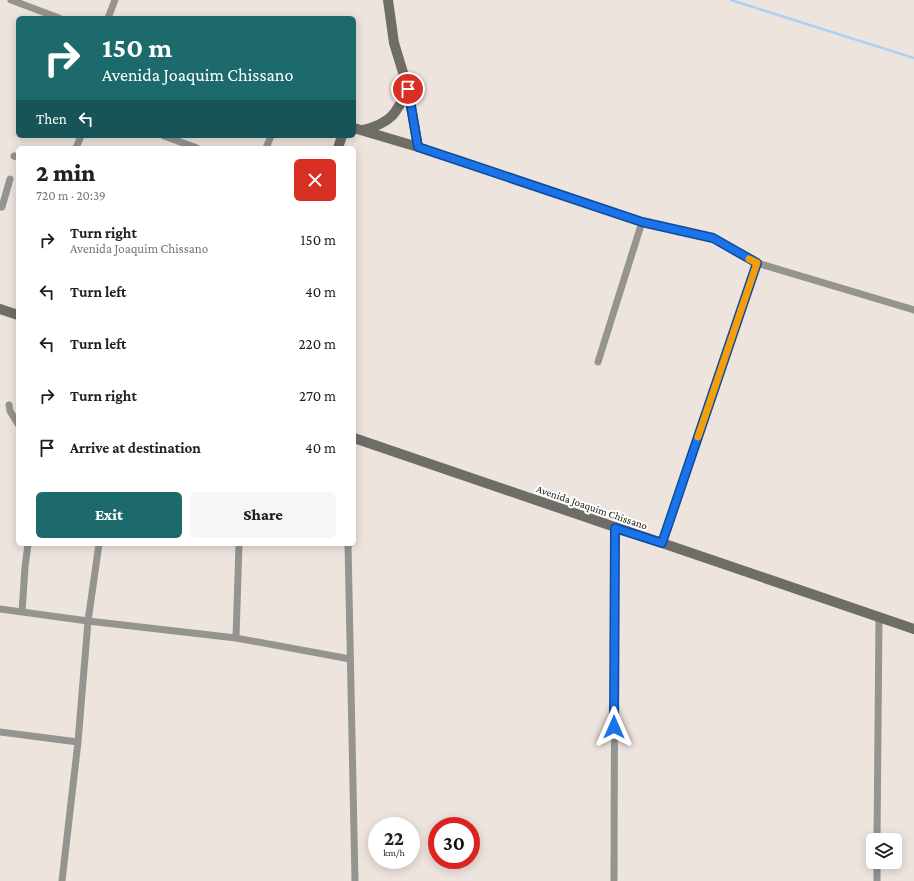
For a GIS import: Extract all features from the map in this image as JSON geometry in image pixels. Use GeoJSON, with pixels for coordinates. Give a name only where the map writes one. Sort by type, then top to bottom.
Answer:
{"type":"FeatureCollection","features":[{"type":"Feature","properties":{"kind":"street"},"geometry":{"type":"LineString","coordinates":[[11,0],[54,16]]}},
{"type":"Feature","properties":{"kind":"street"},"geometry":{"type":"LineString","coordinates":[[109,16],[115,0]]}},
{"type":"Feature","properties":{"kind":"street"},"geometry":{"type":"LineString","coordinates":[[388,0],[394,43],[408,89],[418,147]]}},
{"type":"Feature","properties":{"kind":"street"},"geometry":{"type":"LineString","coordinates":[[359,129],[378,126],[391,117],[400,105],[408,89]]}},
{"type":"Feature","properties":{"kind":"street"},"geometry":{"type":"LineString","coordinates":[[359,129],[418,147],[642,222],[713,238],[757,263],[914,310]]}},
{"type":"Feature","properties":{"kind":"street"},"geometry":{"type":"LineString","coordinates":[[170,138],[192,146]]}},
{"type":"Feature","properties":{"kind":"street"},"geometry":{"type":"LineString","coordinates":[[0,206],[2,206],[10,178]]}},
{"type":"Feature","properties":{"kind":"street"},"geometry":{"type":"LineString","coordinates":[[598,362],[642,222]]}},
{"type":"Feature","properties":{"kind":"street"},"geometry":{"type":"LineString","coordinates":[[662,543],[757,263]]}},
{"type":"Feature","properties":{"kind":"street"},"geometry":{"type":"LineString","coordinates":[[0,309],[16,314]]}},
{"type":"Feature","properties":{"kind":"street"},"geometry":{"type":"LineString","coordinates":[[9,405],[10,411],[16,421]]}},
{"type":"Feature","properties":{"kind":"street","name":"Avenida Joaquim Chissano"},"geometry":{"type":"LineString","coordinates":[[356,439],[914,629]]}},
{"type":"Feature","properties":{"kind":"street"},"geometry":{"type":"LineString","coordinates":[[614,881],[615,528]]}},
{"type":"Feature","properties":{"kind":"street"},"geometry":{"type":"LineString","coordinates":[[22,612],[28,546]]}},
{"type":"Feature","properties":{"kind":"street"},"geometry":{"type":"LineString","coordinates":[[62,881],[78,742],[88,621],[99,546]]}},
{"type":"Feature","properties":{"kind":"street"},"geometry":{"type":"LineString","coordinates":[[236,638],[239,546]]}},
{"type":"Feature","properties":{"kind":"street"},"geometry":{"type":"LineString","coordinates":[[348,546],[355,881]]}},
{"type":"Feature","properties":{"kind":"street"},"geometry":{"type":"LineString","coordinates":[[0,608],[88,621],[236,638],[350,659]]}},
{"type":"Feature","properties":{"kind":"street"},"geometry":{"type":"LineString","coordinates":[[877,833],[879,617]]}},
{"type":"Feature","properties":{"kind":"street"},"geometry":{"type":"LineString","coordinates":[[0,732],[78,742]]}},
{"type":"Feature","properties":{"kind":"street"},"geometry":{"type":"LineString","coordinates":[[877,869],[877,881]]}},
{"type":"Feature","properties":{"kind":"waterway"},"geometry":{"type":"LineString","coordinates":[[731,0],[914,58]]}},
{"type":"Feature","properties":{"kind":"slow traffic"},"geometry":{"type":"LineString","coordinates":[[698,437],[757,263],[749,259]]}},
{"type":"Feature","properties":{"kind":"route"},"geometry":{"type":"LineString","coordinates":[[408,89],[418,147],[456,158],[642,222],[713,238],[757,263],[662,543],[615,528],[614,727]]}}]}
